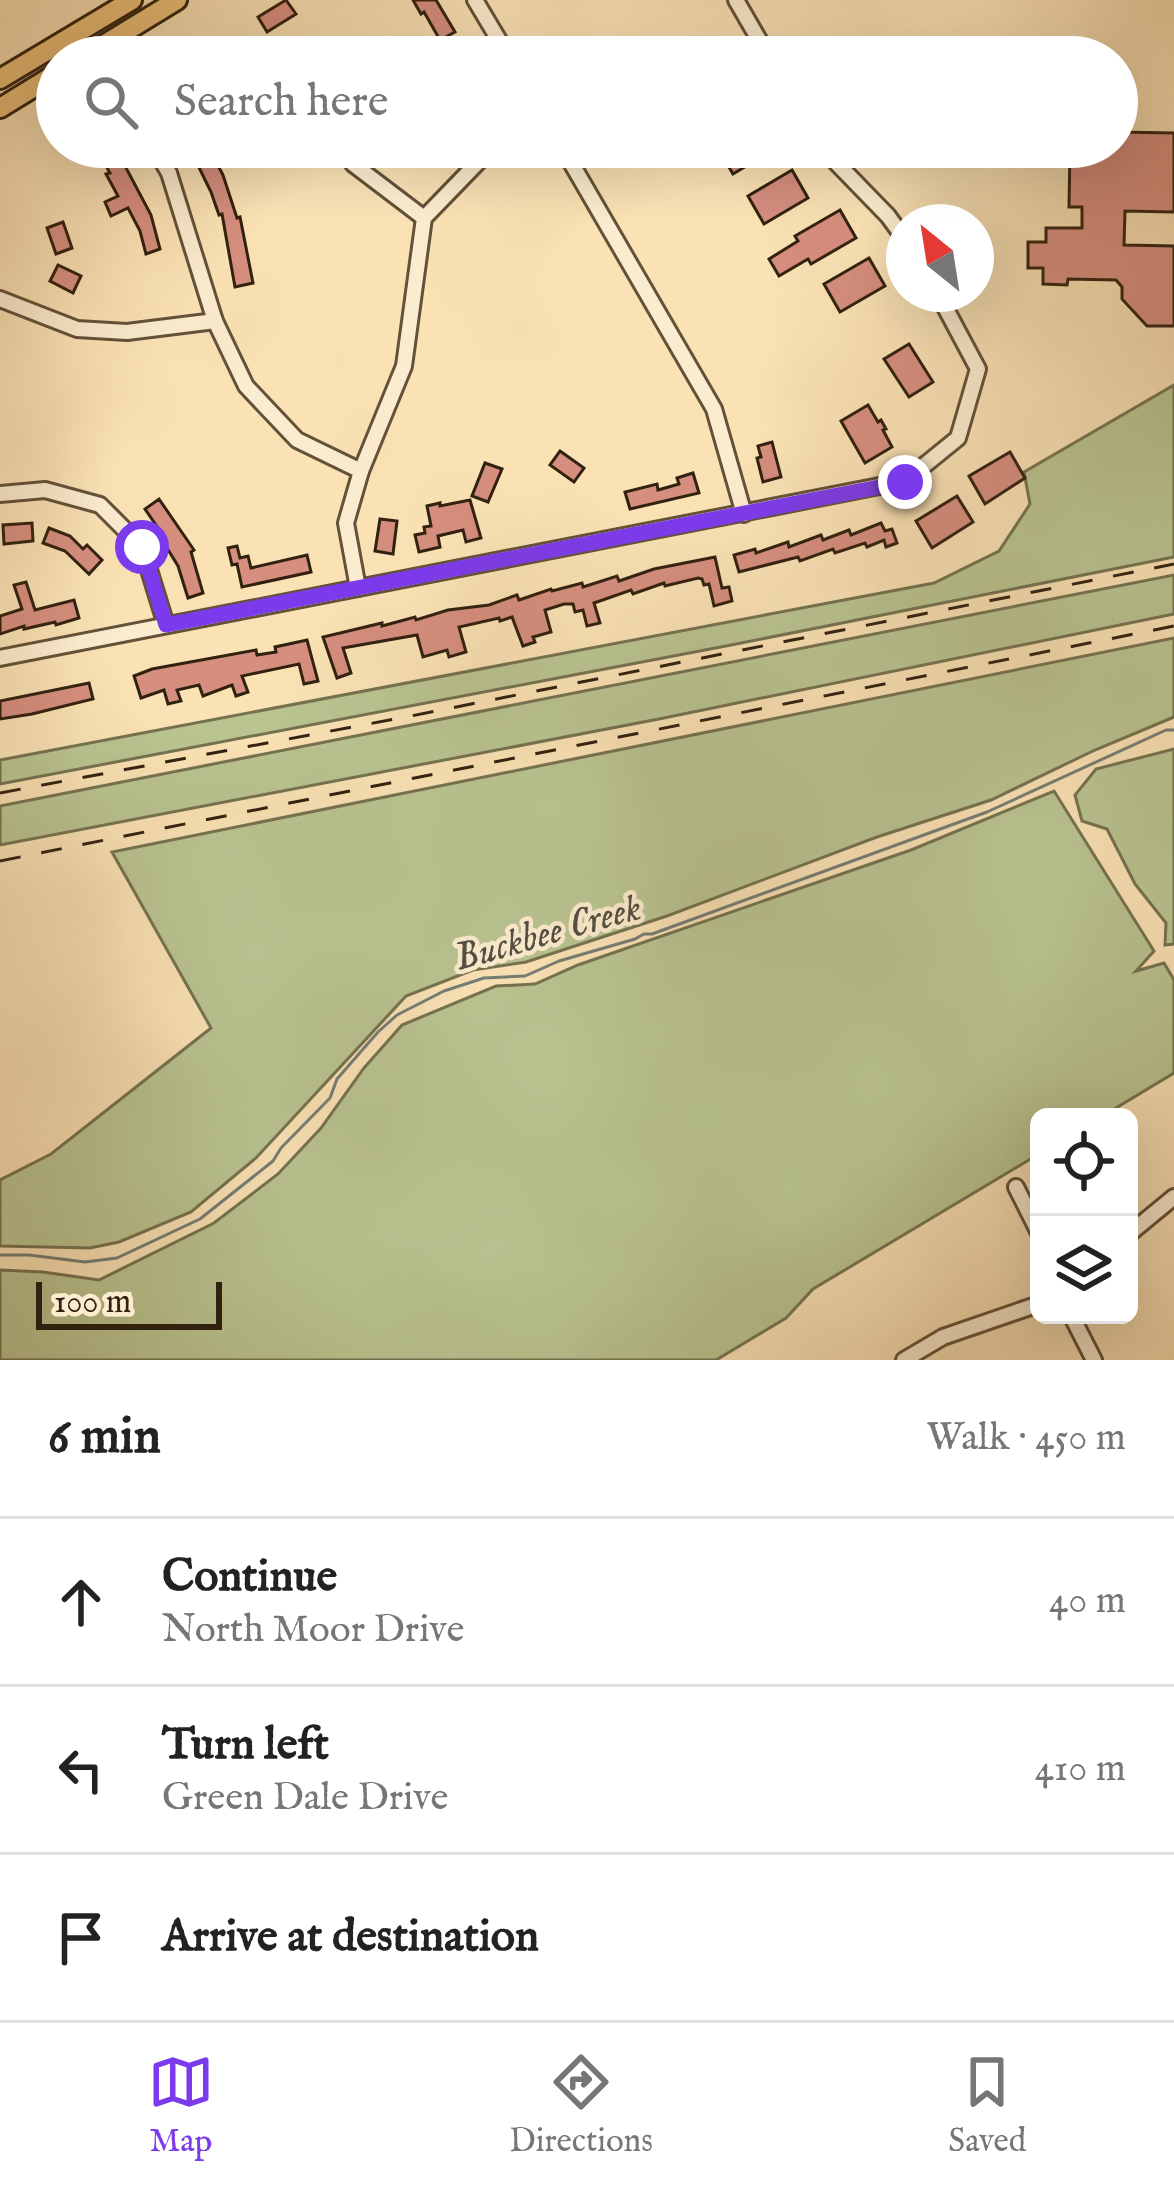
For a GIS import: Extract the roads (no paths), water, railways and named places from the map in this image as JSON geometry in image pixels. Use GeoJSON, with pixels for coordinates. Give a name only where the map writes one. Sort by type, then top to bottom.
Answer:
{"type":"FeatureCollection","features":[{"type":"Feature","properties":{"kind":"main road"},"geometry":{"type":"LineString","coordinates":[[72,36],[132,0]]}},
{"type":"Feature","properties":{"kind":"main road"},"geometry":{"type":"LineString","coordinates":[[122,36],[177,0]]}},
{"type":"Feature","properties":{"kind":"main road"},"geometry":{"type":"LineString","coordinates":[[0,80],[36,58]]}},
{"type":"Feature","properties":{"kind":"main road"},"geometry":{"type":"LineString","coordinates":[[0,108],[36,86]]}},
{"type":"Feature","properties":{"kind":"street"},"geometry":{"type":"LineString","coordinates":[[475,0],[496,36]]}},
{"type":"Feature","properties":{"kind":"street"},"geometry":{"type":"LineString","coordinates":[[736,0],[757,36]]}},
{"type":"Feature","properties":{"kind":"street"},"geometry":{"type":"LineString","coordinates":[[84,29],[86,36]]}},
{"type":"Feature","properties":{"kind":"street"},"geometry":{"type":"LineString","coordinates":[[166,168],[214,321],[246,386],[297,440],[361,471]]}},
{"type":"Feature","properties":{"kind":"street"},"geometry":{"type":"LineString","coordinates":[[358,168],[424,218]]}},
{"type":"Feature","properties":{"kind":"street"},"geometry":{"type":"LineString","coordinates":[[358,588],[346,524],[361,471],[404,366],[424,218],[472,168]]}},
{"type":"Feature","properties":{"kind":"street"},"geometry":{"type":"LineString","coordinates":[[574,168],[715,409],[744,514]]}},
{"type":"Feature","properties":{"kind":"street"},"geometry":{"type":"LineString","coordinates":[[841,168],[886,214]]}},
{"type":"Feature","properties":{"kind":"street"},"geometry":{"type":"LineString","coordinates":[[0,299],[77,329],[127,332],[214,321]]}},
{"type":"Feature","properties":{"kind":"street"},"geometry":{"type":"LineString","coordinates":[[0,658],[905,482],[958,438],[978,369],[948,312]]}},
{"type":"Feature","properties":{"kind":"street"},"geometry":{"type":"LineString","coordinates":[[0,494],[45,490],[100,505],[142,547],[166,625]]}},
{"type":"Feature","properties":{"kind":"street"},"geometry":{"type":"LineString","coordinates":[[1016,1187],[1030,1216]]}},
{"type":"Feature","properties":{"kind":"street"},"geometry":{"type":"LineString","coordinates":[[1138,1227],[1174,1197]]}},
{"type":"Feature","properties":{"kind":"street"},"geometry":{"type":"LineString","coordinates":[[904,1360],[943,1337],[1030,1307]]}},
{"type":"Feature","properties":{"kind":"street"},"geometry":{"type":"LineString","coordinates":[[1076,1324],[1094,1360]]}},
{"type":"Feature","properties":{"kind":"waterway","name":"Buckbee Creek"},"geometry":{"type":"LineString","coordinates":[[0,1255],[85,1262],[117,1258],[200,1219],[273,1161],[330,1098],[337,1079],[378,1032],[397,1015],[444,991],[484,978],[525,976],[652,934],[987,812],[1174,730]]}},
{"type":"Feature","properties":{"kind":"railway"},"geometry":{"type":"LineString","coordinates":[[0,793],[1174,564]]}},
{"type":"Feature","properties":{"kind":"railway"},"geometry":{"type":"LineString","coordinates":[[0,861],[1174,626]]}}]}
